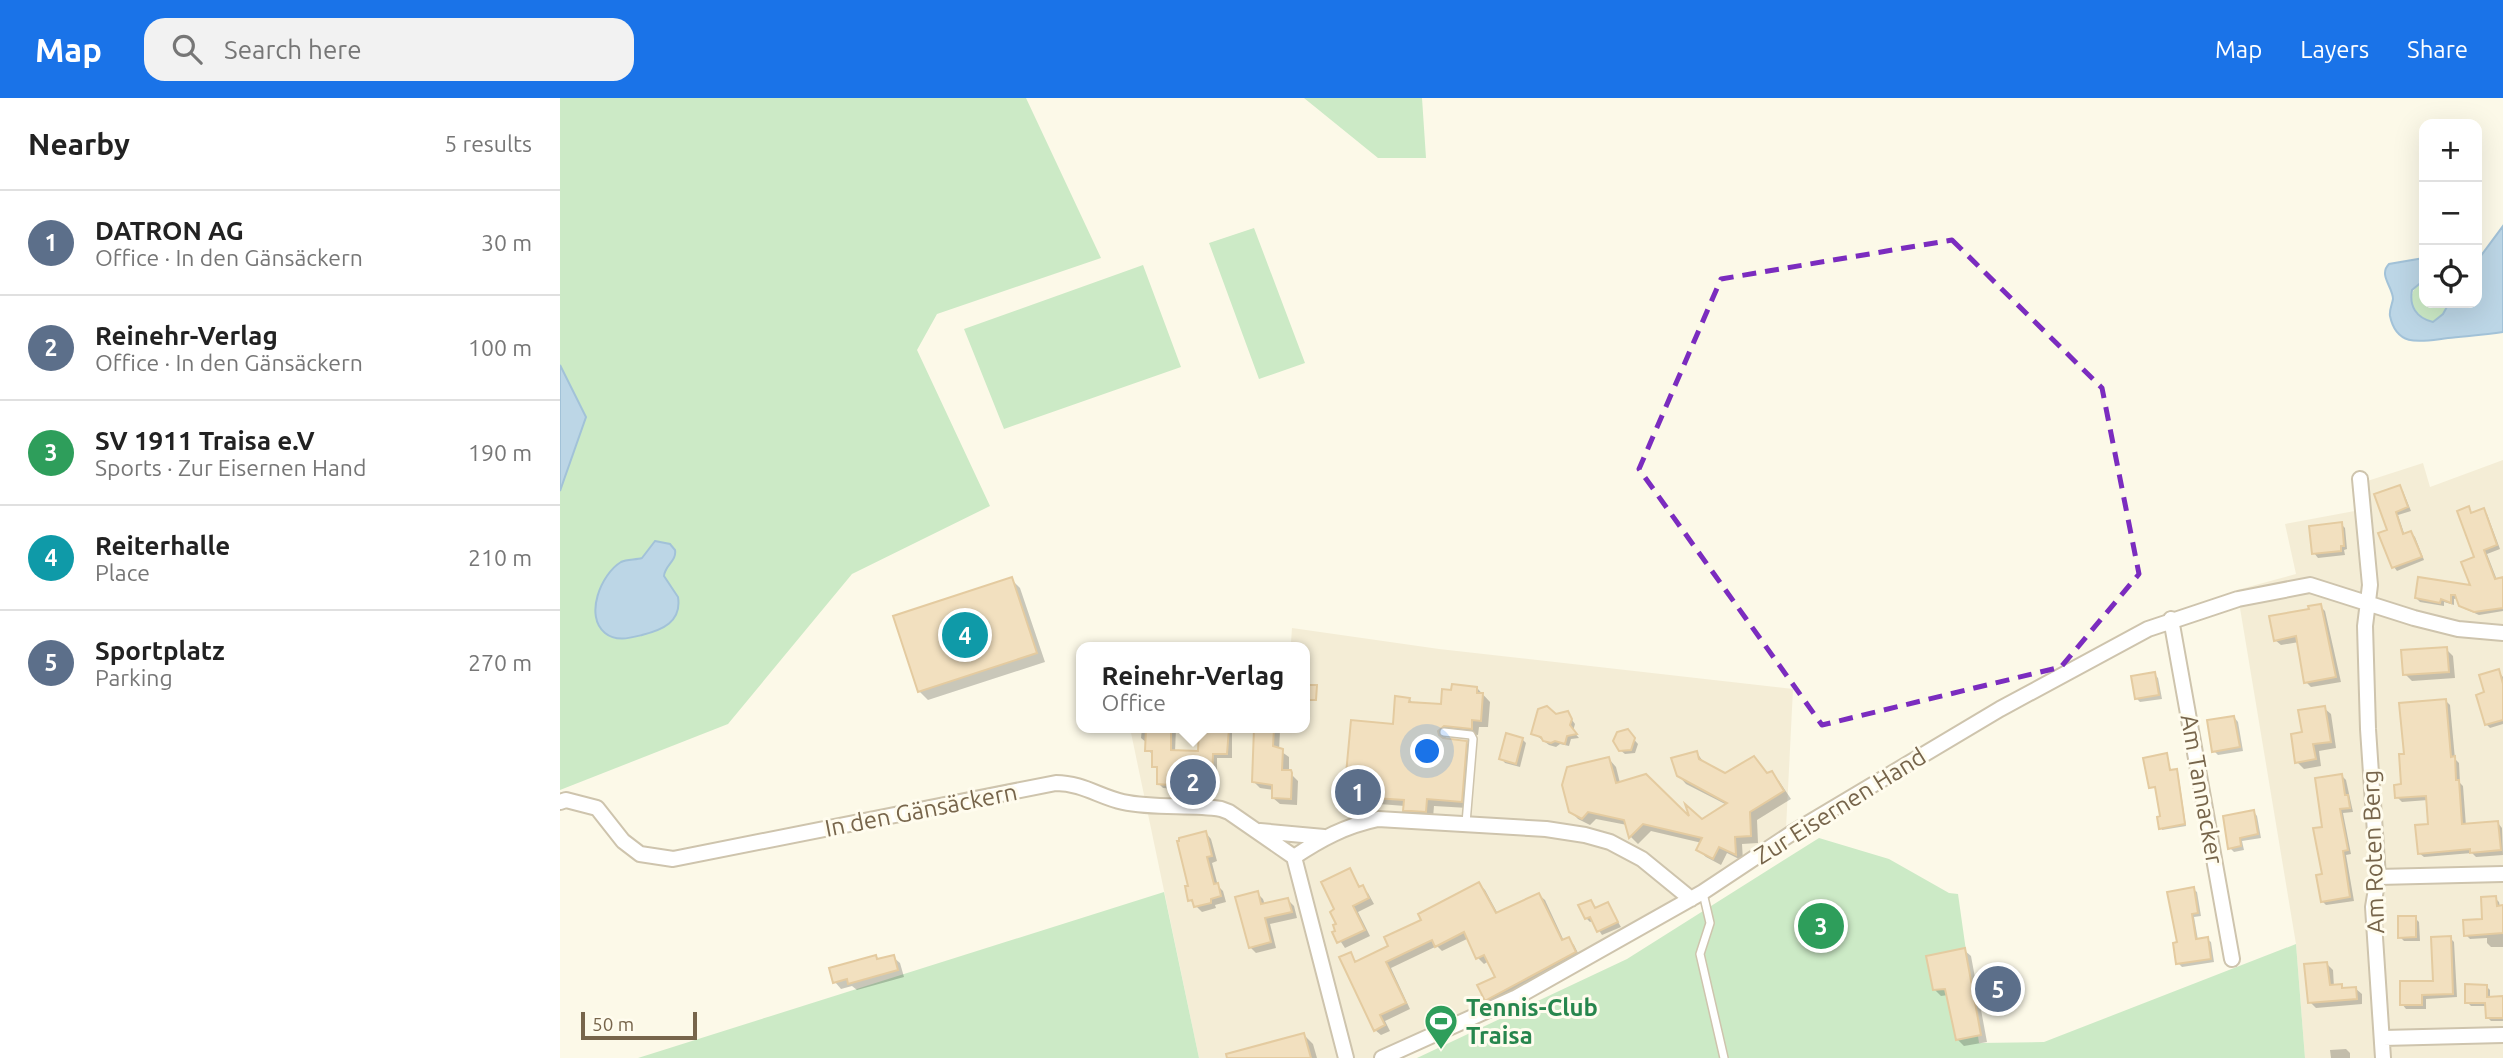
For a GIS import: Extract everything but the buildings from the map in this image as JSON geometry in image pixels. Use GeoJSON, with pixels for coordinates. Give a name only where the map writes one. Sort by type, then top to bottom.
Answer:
{"type":"FeatureCollection","features":[{"type":"Feature","properties":{"kind":"street","name":"Am Roten Berg"},"geometry":{"type":"LineString","coordinates":[[2360,479],[2371,585],[2365,626],[2368,729],[2378,877],[2373,907],[2383,1038],[2382,1058]]}},
{"type":"Feature","properties":{"kind":"street","name":"Zur Eisernen Hand"},"geometry":{"type":"LineString","coordinates":[[1382,1058],[1515,998],[1697,895],[1792,834],[2000,709],[2148,629],[2171,619],[2238,599],[2310,585],[2368,604]]}},
{"type":"Feature","properties":{"kind":"street"},"geometry":{"type":"LineString","coordinates":[[2368,604],[2458,629],[2503,633]]}},
{"type":"Feature","properties":{"kind":"street","name":"Am Tannacker"},"geometry":{"type":"LineString","coordinates":[[2171,619],[2232,959]]}},
{"type":"Feature","properties":{"kind":"street","name":"In den Gänsäckern"},"geometry":{"type":"LineString","coordinates":[[560,802],[566,800],[597,808],[623,841],[640,854],[673,859],[1056,783],[1071,783],[1126,803],[1221,809],[1294,857],[1324,836],[1353,824],[1378,819],[1572,832],[1610,842],[1642,859],[1697,895]]}},
{"type":"Feature","properties":{"kind":"street","name":"In den Gänsäckern"},"geometry":{"type":"LineString","coordinates":[[1257,831],[1324,836]]}},
{"type":"Feature","properties":{"kind":"street"},"geometry":{"type":"LineString","coordinates":[[1294,857],[1346,1058]]}},
{"type":"Feature","properties":{"kind":"street"},"geometry":{"type":"LineString","coordinates":[[2378,877],[2503,874]]}},
{"type":"Feature","properties":{"kind":"street"},"geometry":{"type":"LineString","coordinates":[[2383,1038],[2503,1035]]}},
{"type":"Feature","properties":{"kind":"lane"},"geometry":{"type":"LineString","coordinates":[[1444,732],[1471,735],[1473,739],[1466,823]]}},
{"type":"Feature","properties":{"kind":"lane"},"geometry":{"type":"LineString","coordinates":[[1697,895],[1710,923],[1700,954],[1724,1058]]}},
{"type":"Feature","properties":{"kind":"highlighted area"},"geometry":{"type":"Polygon","coordinates":[[[1952,240],[2102,388],[2139,574],[2061,667],[1822,725],[1639,469],[1721,279],[1952,240]]]}},
{"type":"Feature","properties":{"kind":"shaded area"},"geometry":{"type":"Polygon","coordinates":[[[2503,460],[2503,1058],[2305,1058],[2296,944],[2237,590],[2296,574],[2285,524],[2360,510],[2358,484],[2423,463],[2430,487],[2503,460]]]}},
{"type":"Feature","properties":{"kind":"shaded area"},"geometry":{"type":"Polygon","coordinates":[[[1292,628],[1439,649],[1793,689],[1786,829],[1521,1001],[1396,1058],[1199,1058],[1131,733],[1310,733],[1310,642],[1291,642],[1292,628]]]}},
{"type":"Feature","properties":{"kind":"green space"},"geometry":{"type":"Polygon","coordinates":[[[560,98],[1026,98],[1101,258],[937,314],[917,350],[990,506],[852,574],[728,724],[560,790],[560,98]]]}},
{"type":"Feature","properties":{"kind":"green space"},"geometry":{"type":"Polygon","coordinates":[[[1304,98],[1422,98],[1426,158],[1378,158],[1304,98]]]}},
{"type":"Feature","properties":{"kind":"green space"},"geometry":{"type":"Polygon","coordinates":[[[1254,228],[1305,363],[1259,379],[1209,243],[1254,228]]]}},
{"type":"Feature","properties":{"kind":"green space"},"geometry":{"type":"Polygon","coordinates":[[[1143,265],[1181,367],[1004,429],[964,329],[1143,265]]]}},
{"type":"Feature","properties":{"kind":"green space"},"geometry":{"type":"Polygon","coordinates":[[[2419,283],[2419,308],[2446,308],[2433,322],[2418,315],[2411,305],[2419,283]]]}},
{"type":"Feature","properties":{"kind":"green space"},"geometry":{"type":"Polygon","coordinates":[[[1819,838],[1889,859],[1949,893],[1958,894],[1979,1043],[2044,1042],[2296,944],[2305,1058],[1417,1058],[1627,959],[1819,838]]]}},
{"type":"Feature","properties":{"kind":"green space"},"geometry":{"type":"Polygon","coordinates":[[[1164,892],[1199,1058],[638,1058],[1164,892]]]}},
{"type":"Feature","properties":{"kind":"water"},"geometry":{"type":"Polygon","coordinates":[[[2503,226],[2503,332],[2421,341],[2399,334],[2393,327],[2390,316],[2393,299],[2385,277],[2389,264],[2419,259],[2419,284],[2412,290],[2413,306],[2422,318],[2433,322],[2446,308],[2482,308],[2482,254],[2503,226]]]}},
{"type":"Feature","properties":{"kind":"water"},"geometry":{"type":"Polygon","coordinates":[[[560,365],[586,417],[560,491],[560,365]]]}},
{"type":"Feature","properties":{"kind":"water"},"geometry":{"type":"Polygon","coordinates":[[[655,541],[670,544],[675,550],[664,576],[678,597],[677,613],[669,624],[649,633],[623,638],[609,636],[599,626],[596,616],[602,585],[621,562],[642,558],[655,541]]]}},
{"type":"Feature","properties":{"kind":"place","name":"Reiterhalle"},"geometry":{"type":"Point","coordinates":[965,635]}},
{"type":"Feature","properties":{"kind":"place","name":"Reinehr-Verlag"},"geometry":{"type":"Point","coordinates":[1193,782]}},
{"type":"Feature","properties":{"kind":"place","name":"DATRON AG"},"geometry":{"type":"Point","coordinates":[1358,792]}},
{"type":"Feature","properties":{"kind":"place","name":"SV 1911 Traisa e.V"},"geometry":{"type":"Point","coordinates":[1821,926]}},
{"type":"Feature","properties":{"kind":"place","name":"Sportplatz"},"geometry":{"type":"Point","coordinates":[1998,989]}},
{"type":"Feature","properties":{"kind":"place","name":"Tennis-Club Traisa"},"geometry":{"type":"Point","coordinates":[1441,1051]}}]}
